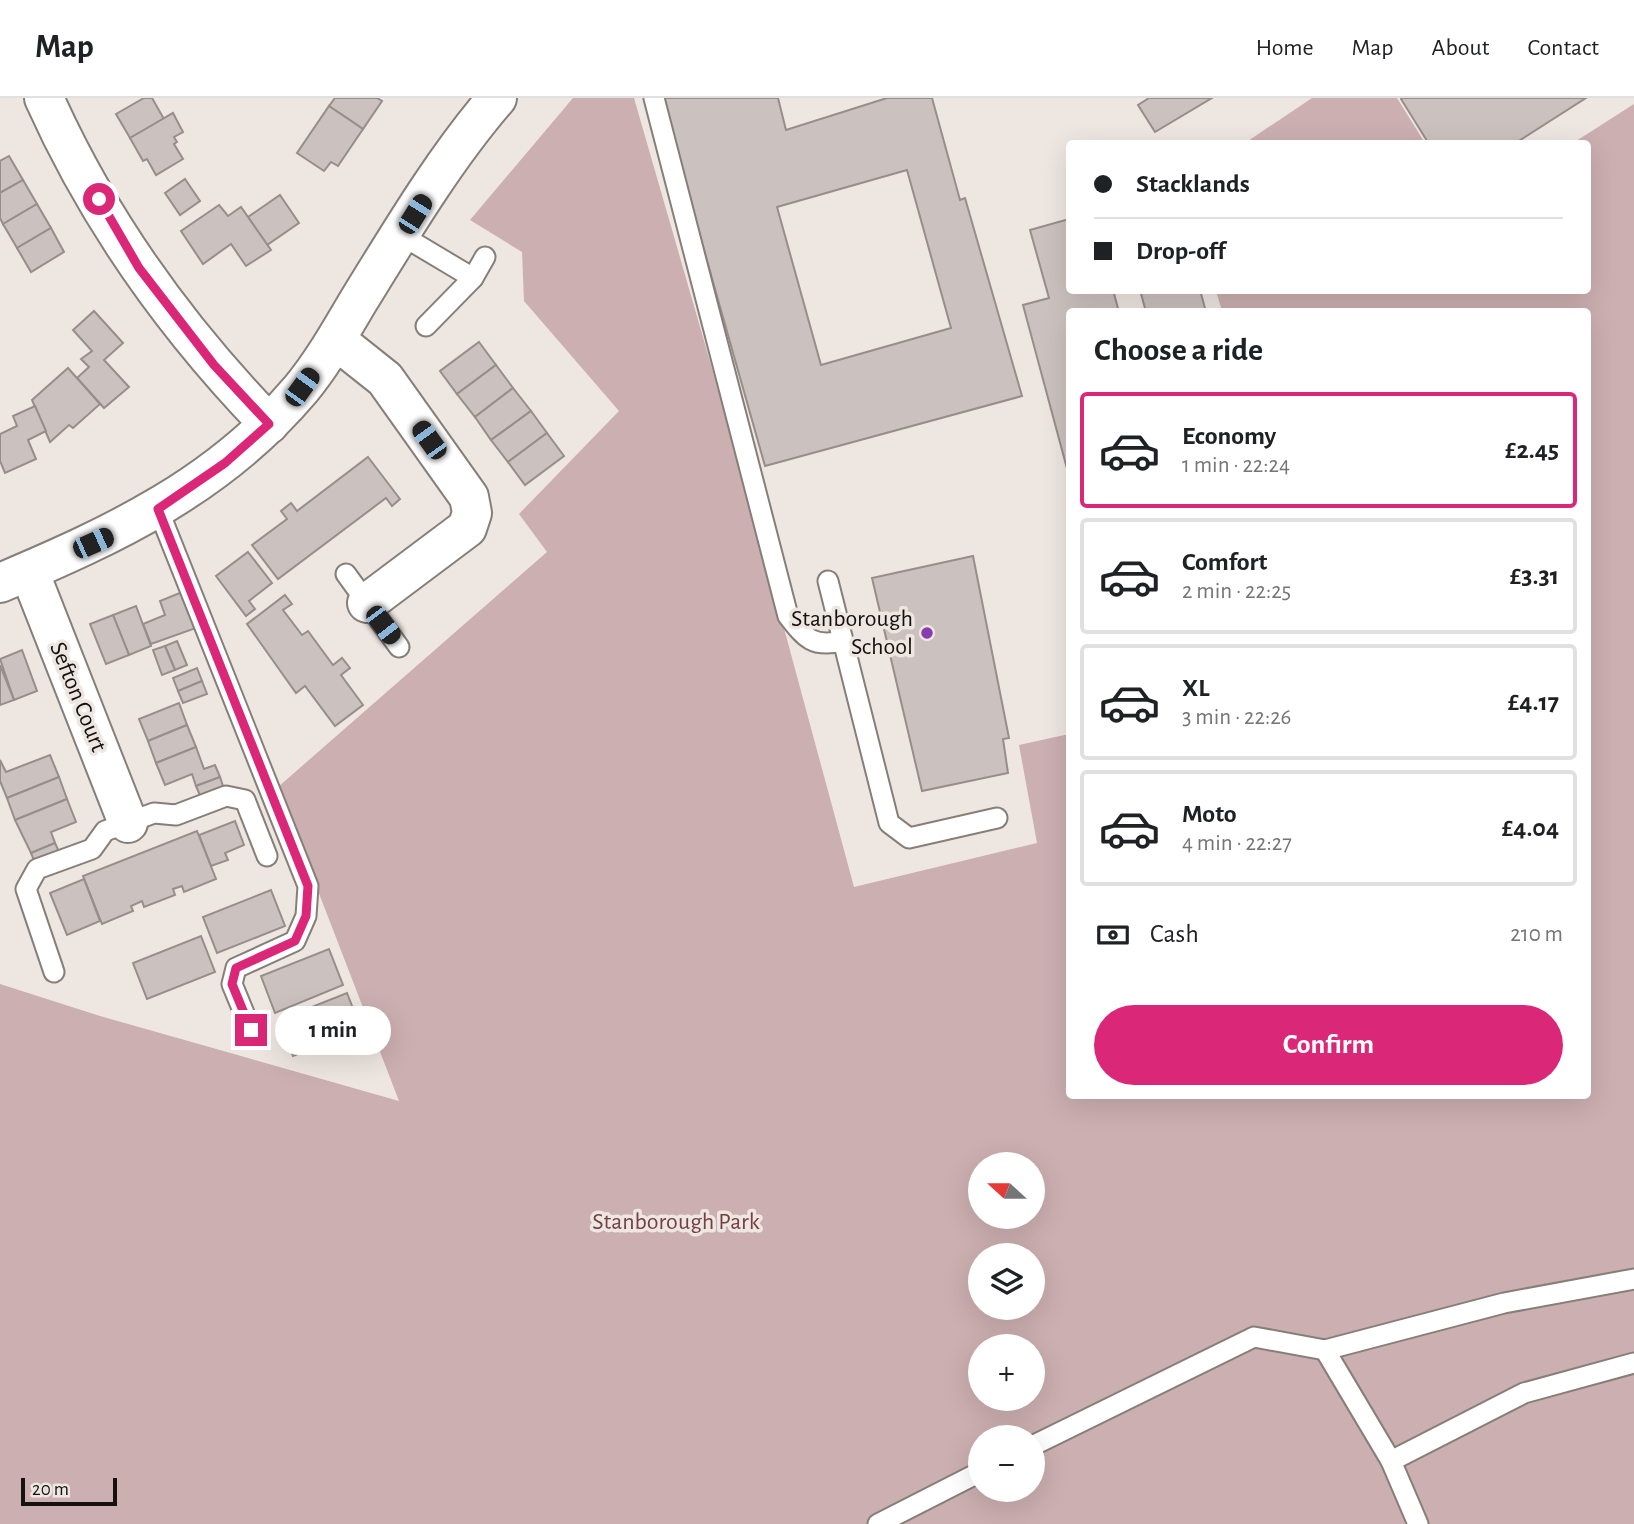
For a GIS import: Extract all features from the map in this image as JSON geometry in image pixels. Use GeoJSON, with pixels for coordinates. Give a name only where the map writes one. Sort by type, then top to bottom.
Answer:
{"type":"FeatureCollection","features":[{"type":"Feature","properties":{"kind":"street"},"geometry":{"type":"LineString","coordinates":[[44,98],[58,130],[139,268],[214,365],[269,424]]}},
{"type":"Feature","properties":{"kind":"street"},"geometry":{"type":"LineString","coordinates":[[14,577],[114,533],[158,509],[225,463],[269,424],[302,387],[336,340],[428,193],[497,98]]}},
{"type":"Feature","properties":{"kind":"street"},"geometry":{"type":"LineString","coordinates":[[336,340],[385,380],[469,497],[472,513],[467,528],[356,589]]}},
{"type":"Feature","properties":{"kind":"street","name":"Sefton Court"},"geometry":{"type":"LineString","coordinates":[[14,577],[128,823]]}},
{"type":"Feature","properties":{"kind":"lane"},"geometry":{"type":"LineString","coordinates":[[654,98],[788,616],[805,638],[827,645],[842,641]]}},
{"type":"Feature","properties":{"kind":"lane"},"geometry":{"type":"LineString","coordinates":[[401,235],[473,278]]}},
{"type":"Feature","properties":{"kind":"lane"},"geometry":{"type":"LineString","coordinates":[[426,326],[473,278],[485,257]]}},
{"type":"Feature","properties":{"kind":"lane"},"geometry":{"type":"LineString","coordinates":[[158,509],[308,886],[306,916],[295,941],[236,968],[232,984],[251,1030]]}},
{"type":"Feature","properties":{"kind":"lane"},"geometry":{"type":"LineString","coordinates":[[828,581],[889,823],[909,838],[997,818]]}},
{"type":"Feature","properties":{"kind":"lane"},"geometry":{"type":"LineString","coordinates":[[356,589],[400,647]]}},
{"type":"Feature","properties":{"kind":"lane"},"geometry":{"type":"LineString","coordinates":[[54,972],[26,889],[37,869],[92,849],[105,831],[154,813],[176,815],[226,796],[245,800],[267,856]]}},
{"type":"Feature","properties":{"kind":"lane"},"geometry":{"type":"LineString","coordinates":[[1045,1440],[1254,1337],[1325,1350],[1504,1303],[1634,1279]]}},
{"type":"Feature","properties":{"kind":"lane"},"geometry":{"type":"LineString","coordinates":[[1325,1350],[1391,1461],[1418,1524]]}},
{"type":"Feature","properties":{"kind":"lane"},"geometry":{"type":"LineString","coordinates":[[1391,1461],[1524,1393],[1634,1363]]}},
{"type":"Feature","properties":{"kind":"lane"},"geometry":{"type":"LineString","coordinates":[[878,1524],[968,1478]]}},
{"type":"Feature","properties":{"kind":"green space","name":"Stanborough Park"},"geometry":{"type":"Polygon","coordinates":[[[573,98],[634,98],[739,462],[854,887],[1037,843],[1019,745],[1066,735],[1066,1099],[1591,1099],[1591,308],[1221,308],[1217,294],[1591,294],[1591,140],[1578,140],[1634,104],[1634,1524],[0,1524],[0,984],[100,1016],[399,1101],[278,787],[547,552],[519,514],[619,411],[524,301],[522,252],[470,220],[573,98]]]}},
{"type":"Feature","properties":{"kind":"green space"},"geometry":{"type":"Polygon","coordinates":[[[1312,98],[1397,98],[1423,140],[1249,140],[1312,98]]]}},
{"type":"Feature","properties":{"kind":"building"},"geometry":{"type":"Polygon","coordinates":[[[144,98],[152,98],[164,119],[130,138],[116,114],[144,98]]]}},
{"type":"Feature","properties":{"kind":"building"},"geometry":{"type":"Polygon","coordinates":[[[335,98],[377,98],[382,101],[363,129],[329,106],[335,98]]]}},
{"type":"Feature","properties":{"kind":"building"},"geometry":{"type":"Polygon","coordinates":[[[661,98],[778,98],[786,130],[887,98],[932,98],[960,200],[965,198],[1022,396],[765,466],[661,98]],[[907,170],[777,207],[821,365],[951,328],[907,170]]]}},
{"type":"Feature","properties":{"kind":"building"},"geometry":{"type":"Polygon","coordinates":[[[1149,98],[1212,98],[1155,132],[1138,105],[1149,98]]]}},
{"type":"Feature","properties":{"kind":"building"},"geometry":{"type":"Polygon","coordinates":[[[1586,98],[1520,140],[1427,140],[1401,99],[1586,98]]]}},
{"type":"Feature","properties":{"kind":"building"},"geometry":{"type":"Polygon","coordinates":[[[329,106],[363,129],[338,166],[331,162],[324,171],[297,153],[329,106]]]}},
{"type":"Feature","properties":{"kind":"building"},"geometry":{"type":"Polygon","coordinates":[[[173,113],[183,132],[174,137],[177,142],[174,144],[183,159],[156,175],[147,159],[143,161],[130,138],[173,113]]]}},
{"type":"Feature","properties":{"kind":"building"},"geometry":{"type":"Polygon","coordinates":[[[9,156],[23,180],[0,193],[0,161],[9,156]]]}},
{"type":"Feature","properties":{"kind":"building"},"geometry":{"type":"Polygon","coordinates":[[[185,179],[200,201],[180,215],[165,193],[185,179]]]}},
{"type":"Feature","properties":{"kind":"building"},"geometry":{"type":"Polygon","coordinates":[[[23,180],[37,204],[3,224],[0,218],[0,193],[23,180]]]}},
{"type":"Feature","properties":{"kind":"building"},"geometry":{"type":"Polygon","coordinates":[[[280,195],[299,223],[267,245],[248,217],[280,195]]]}},
{"type":"Feature","properties":{"kind":"building"},"geometry":{"type":"Polygon","coordinates":[[[37,204],[51,228],[17,248],[3,224],[37,204]]]}},
{"type":"Feature","properties":{"kind":"building"},"geometry":{"type":"Polygon","coordinates":[[[219,205],[228,216],[241,207],[271,250],[246,266],[231,244],[203,264],[181,231],[219,205]]]}},
{"type":"Feature","properties":{"kind":"building"},"geometry":{"type":"Polygon","coordinates":[[[1066,220],[1066,294],[1114,294],[1118,308],[1066,308],[1066,465],[1023,305],[1049,298],[1030,230],[1066,220]]]}},
{"type":"Feature","properties":{"kind":"building"},"geometry":{"type":"Polygon","coordinates":[[[51,228],[64,252],[31,272],[17,248],[51,228]]]}},
{"type":"Feature","properties":{"kind":"building"},"geometry":{"type":"Polygon","coordinates":[[[1141,294],[1201,294],[1205,308],[1145,308],[1141,294]]]}},
{"type":"Feature","properties":{"kind":"building"},"geometry":{"type":"Polygon","coordinates":[[[94,311],[123,343],[104,360],[129,387],[104,408],[77,378],[89,367],[81,359],[92,351],[73,330],[94,311]]]}},
{"type":"Feature","properties":{"kind":"building"},"geometry":{"type":"Polygon","coordinates":[[[479,342],[496,365],[457,394],[440,371],[479,342]]]}},
{"type":"Feature","properties":{"kind":"building"},"geometry":{"type":"Polygon","coordinates":[[[496,365],[513,388],[475,417],[457,394],[496,365]]]}},
{"type":"Feature","properties":{"kind":"building"},"geometry":{"type":"Polygon","coordinates":[[[68,368],[100,404],[73,428],[69,425],[50,442],[32,400],[68,368]]]}},
{"type":"Feature","properties":{"kind":"building"},"geometry":{"type":"Polygon","coordinates":[[[513,388],[531,411],[491,440],[475,417],[513,388]]]}},
{"type":"Feature","properties":{"kind":"building"},"geometry":{"type":"Polygon","coordinates":[[[35,406],[46,431],[28,440],[36,459],[5,473],[0,461],[0,434],[17,426],[13,416],[35,406]]]}},
{"type":"Feature","properties":{"kind":"building"},"geometry":{"type":"Polygon","coordinates":[[[531,411],[547,433],[508,462],[491,440],[531,411]]]}},
{"type":"Feature","properties":{"kind":"building"},"geometry":{"type":"Polygon","coordinates":[[[547,433],[564,456],[525,485],[508,462],[547,433]]]}},
{"type":"Feature","properties":{"kind":"building"},"geometry":{"type":"Polygon","coordinates":[[[368,457],[400,499],[392,506],[386,498],[278,579],[252,545],[287,519],[281,511],[291,503],[297,511],[368,457]]]}},
{"type":"Feature","properties":{"kind":"building"},"geometry":{"type":"Polygon","coordinates":[[[248,552],[272,583],[249,601],[255,609],[246,616],[216,576],[248,552]]]}},
{"type":"Feature","properties":{"kind":"building"},"geometry":{"type":"Polygon","coordinates":[[[973,556],[1009,738],[1003,739],[1008,773],[922,791],[872,578],[973,556]]]}},
{"type":"Feature","properties":{"kind":"building"},"geometry":{"type":"Polygon","coordinates":[[[182,592],[196,628],[151,644],[143,624],[165,615],[160,601],[182,592]]]}},
{"type":"Feature","properties":{"kind":"building"},"geometry":{"type":"Polygon","coordinates":[[[285,595],[292,604],[283,610],[302,635],[308,631],[333,665],[342,658],[350,668],[341,675],[363,705],[335,726],[305,686],[296,693],[247,624],[285,595]]]}},
{"type":"Feature","properties":{"kind":"building"},"geometry":{"type":"Polygon","coordinates":[[[136,606],[151,646],[129,655],[113,615],[136,606]]]}},
{"type":"Feature","properties":{"kind":"building"},"geometry":{"type":"Polygon","coordinates":[[[113,615],[129,655],[106,664],[90,624],[113,615]]]}},
{"type":"Feature","properties":{"kind":"building"},"geometry":{"type":"Polygon","coordinates":[[[177,641],[187,665],[175,670],[165,646],[177,641]]]}},
{"type":"Feature","properties":{"kind":"building"},"geometry":{"type":"Polygon","coordinates":[[[165,646],[175,670],[162,675],[153,650],[165,646]]]}},
{"type":"Feature","properties":{"kind":"building"},"geometry":{"type":"Polygon","coordinates":[[[22,650],[37,691],[14,700],[0,659],[22,650]]]}},
{"type":"Feature","properties":{"kind":"building"},"geometry":{"type":"Polygon","coordinates":[[[0,665],[14,700],[0,705],[0,665]]]}},
{"type":"Feature","properties":{"kind":"building"},"geometry":{"type":"Polygon","coordinates":[[[197,668],[202,681],[178,691],[173,678],[197,668]]]}},
{"type":"Feature","properties":{"kind":"building"},"geometry":{"type":"Polygon","coordinates":[[[202,681],[207,694],[183,703],[178,691],[202,681]]]}},
{"type":"Feature","properties":{"kind":"building"},"geometry":{"type":"Polygon","coordinates":[[[179,703],[187,725],[148,741],[139,719],[179,703]]]}},
{"type":"Feature","properties":{"kind":"building"},"geometry":{"type":"Polygon","coordinates":[[[187,725],[196,747],[156,763],[148,741],[187,725]]]}},
{"type":"Feature","properties":{"kind":"building"},"geometry":{"type":"Polygon","coordinates":[[[196,747],[204,769],[215,765],[220,777],[196,786],[192,774],[165,785],[156,763],[196,747]]]}},
{"type":"Feature","properties":{"kind":"building"},"geometry":{"type":"Polygon","coordinates":[[[50,755],[59,777],[7,798],[0,781],[0,760],[6,772],[50,755]]]}},
{"type":"Feature","properties":{"kind":"building"},"geometry":{"type":"Polygon","coordinates":[[[59,777],[67,799],[15,820],[7,798],[59,777]]]}},
{"type":"Feature","properties":{"kind":"building"},"geometry":{"type":"Polygon","coordinates":[[[220,777],[224,789],[201,798],[196,786],[220,777]]]}},
{"type":"Feature","properties":{"kind":"building"},"geometry":{"type":"Polygon","coordinates":[[[67,799],[76,822],[51,832],[55,843],[31,853],[15,820],[67,799]]]}},
{"type":"Feature","properties":{"kind":"building"},"geometry":{"type":"Polygon","coordinates":[[[235,821],[244,845],[225,853],[228,860],[211,866],[199,835],[235,821]]]}},
{"type":"Feature","properties":{"kind":"building"},"geometry":{"type":"Polygon","coordinates":[[[197,831],[216,879],[184,892],[182,886],[173,889],[175,895],[144,907],[142,901],[131,906],[133,911],[102,924],[83,876],[197,831]]]}},
{"type":"Feature","properties":{"kind":"building"},"geometry":{"type":"Polygon","coordinates":[[[55,843],[60,854],[35,863],[31,853],[55,843]]]}},
{"type":"Feature","properties":{"kind":"building"},"geometry":{"type":"Polygon","coordinates":[[[84,879],[100,921],[67,935],[50,893],[84,879]]]}},
{"type":"Feature","properties":{"kind":"building"},"geometry":{"type":"Polygon","coordinates":[[[271,890],[285,926],[217,953],[203,917],[271,890]]]}},
{"type":"Feature","properties":{"kind":"building"},"geometry":{"type":"Polygon","coordinates":[[[201,936],[215,972],[147,999],[133,963],[201,936]]]}},
{"type":"Feature","properties":{"kind":"building"},"geometry":{"type":"Polygon","coordinates":[[[329,949],[343,985],[275,1013],[261,976],[329,949]]]}},
{"type":"Feature","properties":{"kind":"building"},"geometry":{"type":"Polygon","coordinates":[[[347,993],[361,1029],[293,1056],[279,1020],[347,993]]]}},
{"type":"Feature","properties":{"kind":"place","name":"Stanborough School"},"geometry":{"type":"Point","coordinates":[927,633]}},
{"type":"Feature","properties":{"kind":"route"},"geometry":{"type":"LineString","coordinates":[[99,199],[139,268],[214,365],[269,424],[225,463],[158,509],[308,886],[306,916],[295,941],[236,968],[232,984],[251,1030]]}}]}
